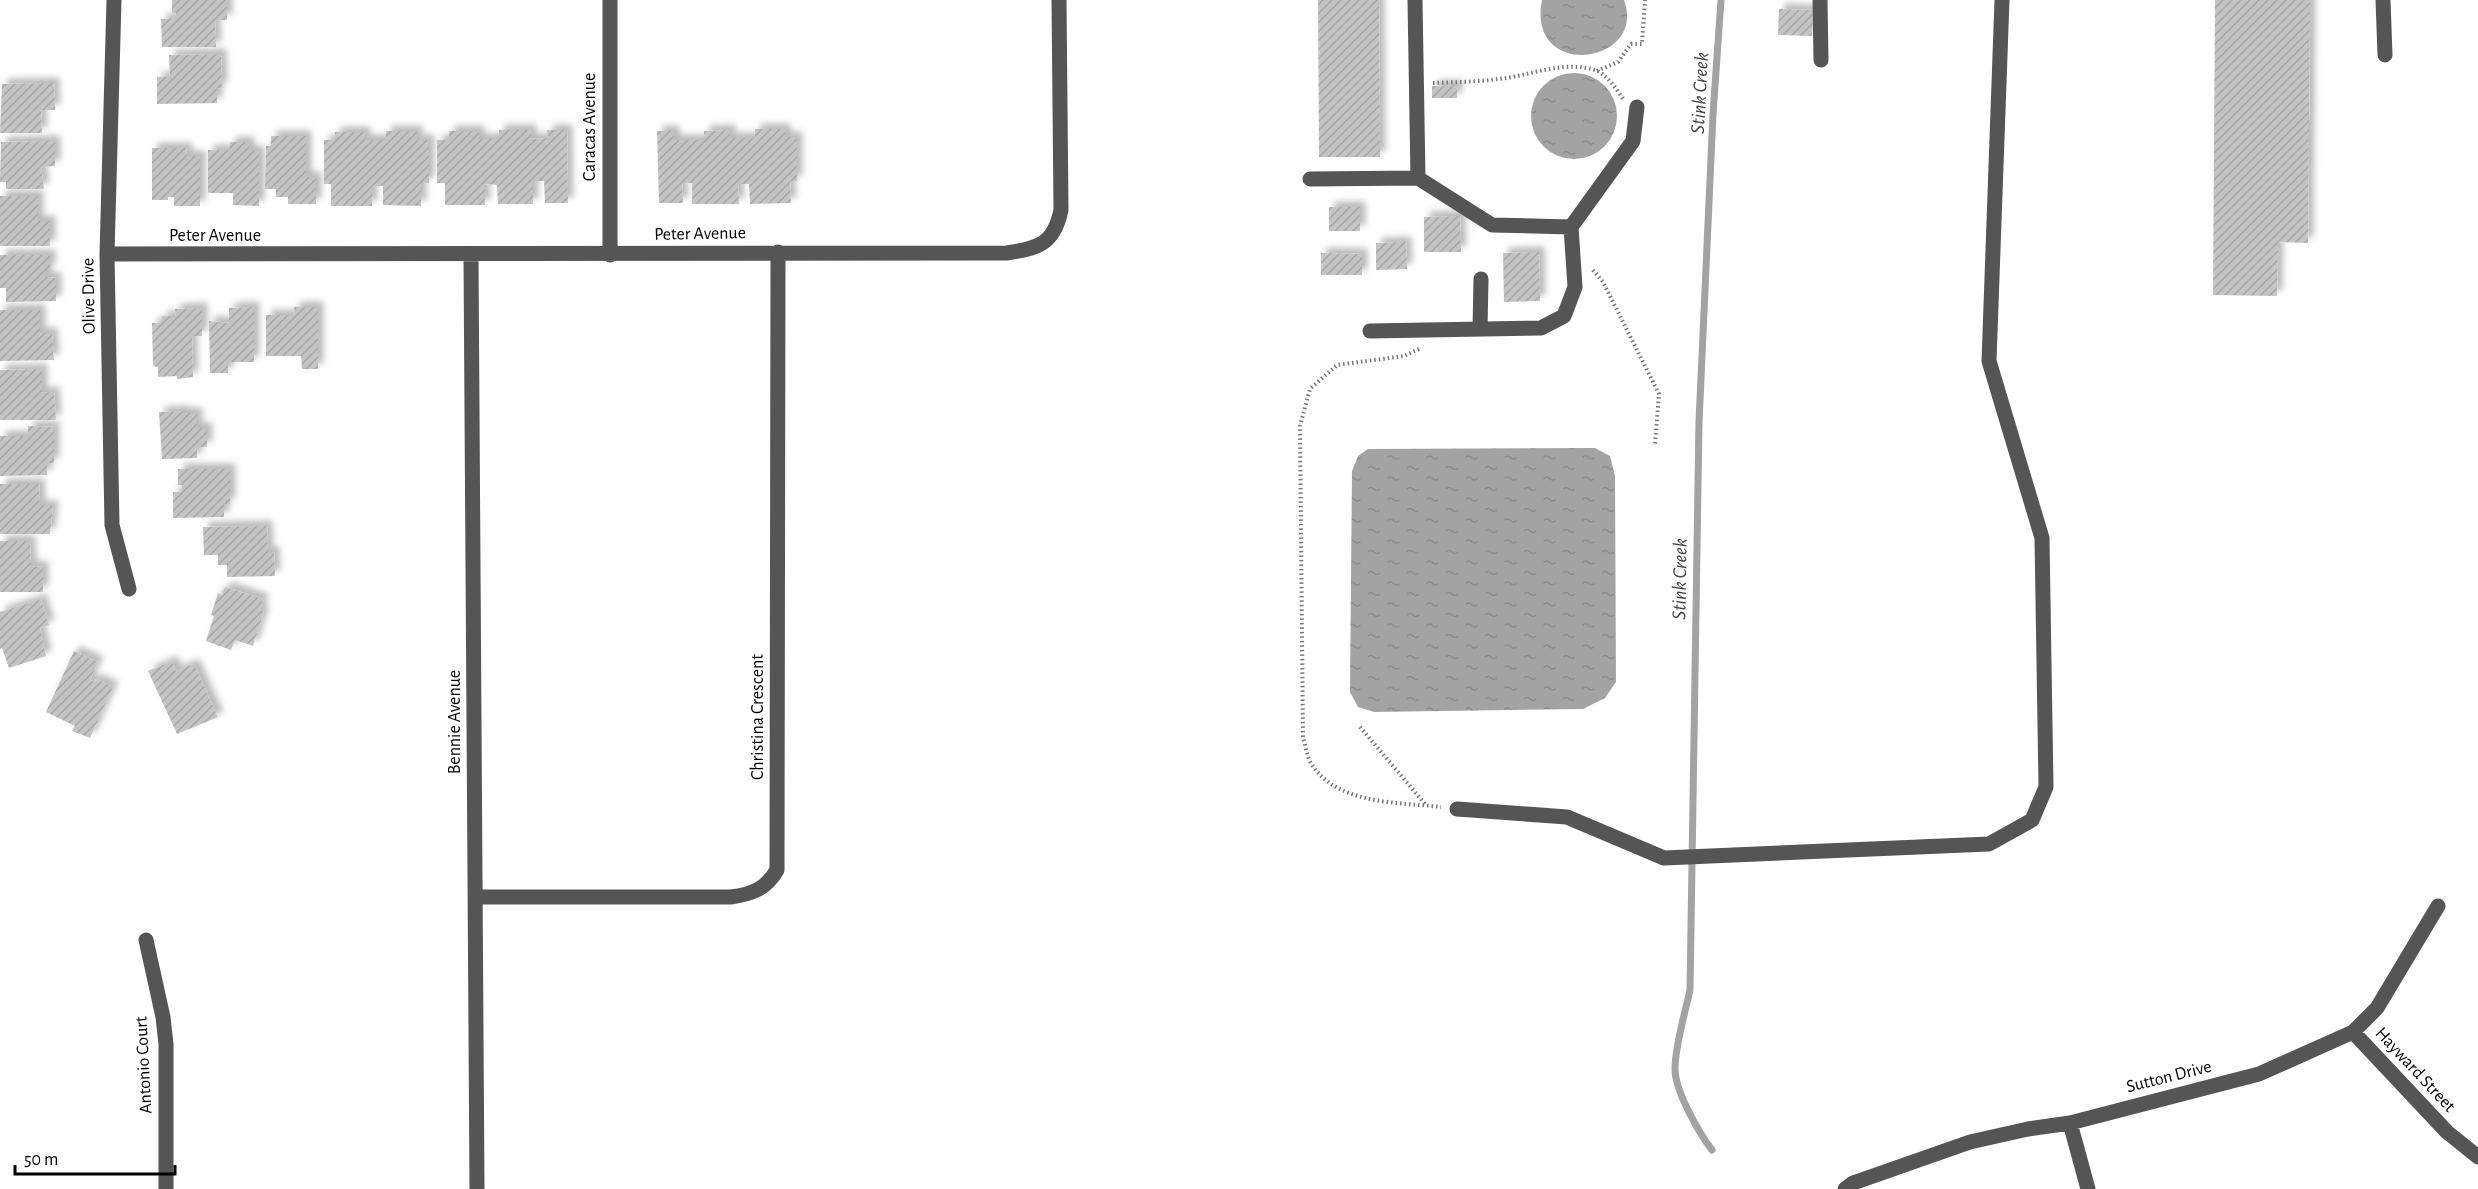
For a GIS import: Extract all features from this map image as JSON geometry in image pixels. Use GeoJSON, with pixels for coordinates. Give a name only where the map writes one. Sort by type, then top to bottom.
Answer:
{"type":"FeatureCollection","features":[{"type":"Feature","properties":{"kind":"street","name":"Olive Drive"},"geometry":{"type":"LineString","coordinates":[[114,0],[107,255],[112,525],[129,589]]}},
{"type":"Feature","properties":{"kind":"street","name":"Caracas Avenue"},"geometry":{"type":"LineString","coordinates":[[610,0],[610,255]]}},
{"type":"Feature","properties":{"kind":"street","name":"Peter Avenue"},"geometry":{"type":"LineString","coordinates":[[107,255],[1007,253],[1032,248],[1051,237],[1057,226],[1061,210],[1059,0]]}},
{"type":"Feature","properties":{"kind":"street"},"geometry":{"type":"LineString","coordinates":[[1415,0],[1418,178]]}},
{"type":"Feature","properties":{"kind":"street"},"geometry":{"type":"LineString","coordinates":[[1820,0],[1821,60]]}},
{"type":"Feature","properties":{"kind":"street"},"geometry":{"type":"LineString","coordinates":[[1457,808],[1567,817],[1664,858],[1989,844],[2032,820],[2046,787],[2042,538],[1989,362],[2002,0]]}},
{"type":"Feature","properties":{"kind":"street"},"geometry":{"type":"LineString","coordinates":[[2383,0],[2385,55]]}},
{"type":"Feature","properties":{"kind":"street"},"geometry":{"type":"LineString","coordinates":[[1370,331],[1540,328],[1564,316],[1575,287],[1571,227],[1633,141],[1637,112]]}},
{"type":"Feature","properties":{"kind":"street"},"geometry":{"type":"LineString","coordinates":[[1310,179],[1418,178],[1492,225],[1571,227]]}},
{"type":"Feature","properties":{"kind":"street","name":"Christina Crescent"},"geometry":{"type":"LineString","coordinates":[[476,897],[731,897],[748,895],[762,888],[770,882],[777,870],[778,252]]}},
{"type":"Feature","properties":{"kind":"street","name":"Bennie Avenue"},"geometry":{"type":"LineString","coordinates":[[471,255],[477,1189]]}},
{"type":"Feature","properties":{"kind":"street"},"geometry":{"type":"LineString","coordinates":[[1480,279],[1480,329]]}},
{"type":"Feature","properties":{"kind":"street","name":"Sutton Drive"},"geometry":{"type":"LineString","coordinates":[[1845,1189],[1853,1183],[1970,1142],[2028,1129],[2070,1123],[2259,1074],[2353,1032],[2377,1008],[2438,906]]}},
{"type":"Feature","properties":{"kind":"street","name":"Antonio Court"},"geometry":{"type":"LineString","coordinates":[[146,940],[164,1017],[166,1189]]}},
{"type":"Feature","properties":{"kind":"street","name":"Hayward Street"},"geometry":{"type":"LineString","coordinates":[[2353,1032],[2447,1132],[2478,1157]]}},
{"type":"Feature","properties":{"kind":"street"},"geometry":{"type":"LineString","coordinates":[[2070,1123],[2088,1189]]}},
{"type":"Feature","properties":{"kind":"path"},"geometry":{"type":"LineString","coordinates":[[1417,84],[1500,79],[1536,70],[1569,67],[1597,70],[1618,62],[1630,44],[1642,44],[1645,0]]}},
{"type":"Feature","properties":{"kind":"path"},"geometry":{"type":"LineString","coordinates":[[1597,70],[1637,112]]}},
{"type":"Feature","properties":{"kind":"path"},"geometry":{"type":"LineString","coordinates":[[1573,264],[1588,265],[1603,282],[1659,394],[1655,444]]}},
{"type":"Feature","properties":{"kind":"path"},"geometry":{"type":"LineString","coordinates":[[1428,330],[1428,345],[1404,356],[1336,365],[1310,389],[1300,426],[1304,738],[1311,764],[1338,790],[1376,800],[1457,808]]}},
{"type":"Feature","properties":{"kind":"path"},"geometry":{"type":"LineString","coordinates":[[1359,727],[1426,805]]}},
{"type":"Feature","properties":{"kind":"water"},"geometry":{"type":"Polygon","coordinates":[[[1542,0],[1624,0],[1627,22],[1619,39],[1604,50],[1586,55],[1567,53],[1551,43],[1542,26],[1542,0]]]}},
{"type":"Feature","properties":{"kind":"water"},"geometry":{"type":"Polygon","coordinates":[[[1566,73],[1582,73],[1605,85],[1614,99],[1617,116],[1614,133],[1605,147],[1582,159],[1566,159],[1550,152],[1538,140],[1531,124],[1531,108],[1538,92],[1550,80],[1566,73]]]}},
{"type":"Feature","properties":{"kind":"water"},"geometry":{"type":"Polygon","coordinates":[[[1595,448],[1610,456],[1615,476],[1616,682],[1605,698],[1583,709],[1374,712],[1358,707],[1350,692],[1352,471],[1358,456],[1368,449],[1595,448]]]}},
{"type":"Feature","properties":{"kind":"building"},"geometry":{"type":"Polygon","coordinates":[[[172,0],[227,0],[227,20],[215,20],[216,47],[162,47],[161,19],[176,18],[176,13],[172,13],[172,0]]]}},
{"type":"Feature","properties":{"kind":"building"},"geometry":{"type":"Polygon","coordinates":[[[1318,0],[1379,0],[1380,157],[1319,157],[1318,0]]]}},
{"type":"Feature","properties":{"kind":"building"},"geometry":{"type":"Polygon","coordinates":[[[2215,0],[2310,0],[2308,243],[2278,242],[2277,296],[2213,295],[2215,0]]]}},
{"type":"Feature","properties":{"kind":"building"},"geometry":{"type":"Polygon","coordinates":[[[1779,9],[1813,10],[1812,36],[1778,35],[1779,9]]]}},
{"type":"Feature","properties":{"kind":"building"},"geometry":{"type":"Polygon","coordinates":[[[221,54],[222,88],[217,88],[217,103],[157,104],[157,77],[170,77],[169,55],[221,54]]]}},
{"type":"Feature","properties":{"kind":"building"},"geometry":{"type":"Polygon","coordinates":[[[54,83],[55,110],[41,110],[42,133],[0,133],[2,84],[54,83]]]}},
{"type":"Feature","properties":{"kind":"building"},"geometry":{"type":"Polygon","coordinates":[[[1457,85],[1457,98],[1432,98],[1432,86],[1457,85]]]}},
{"type":"Feature","properties":{"kind":"building"},"geometry":{"type":"Polygon","coordinates":[[[755,129],[785,129],[785,137],[797,137],[797,181],[790,181],[791,203],[750,204],[749,184],[738,184],[739,204],[692,204],[692,183],[682,183],[683,203],[659,203],[657,131],[674,131],[674,140],[704,140],[704,131],[730,130],[730,138],[755,138],[755,129]]]}},
{"type":"Feature","properties":{"kind":"building"},"geometry":{"type":"Polygon","coordinates":[[[499,130],[531,130],[531,139],[548,138],[547,130],[567,130],[568,203],[545,203],[544,181],[533,181],[533,204],[498,204],[497,185],[485,184],[485,205],[445,205],[445,183],[437,183],[437,140],[449,140],[449,131],[479,131],[479,139],[499,139],[499,130]]]}},
{"type":"Feature","properties":{"kind":"building"},"geometry":{"type":"Polygon","coordinates":[[[386,131],[417,131],[417,140],[429,140],[429,183],[421,183],[421,206],[383,205],[383,186],[372,186],[372,206],[331,206],[331,184],[324,184],[324,140],[335,140],[335,132],[365,132],[365,140],[386,140],[386,131]]]}},
{"type":"Feature","properties":{"kind":"building"},"geometry":{"type":"Polygon","coordinates":[[[271,136],[306,136],[306,177],[316,177],[316,204],[288,204],[288,197],[276,197],[276,189],[265,189],[266,146],[271,146],[271,136]]]}},
{"type":"Feature","properties":{"kind":"building"},"geometry":{"type":"Polygon","coordinates":[[[55,141],[55,166],[41,167],[44,189],[6,189],[6,182],[0,182],[1,142],[55,141]]]}},
{"type":"Feature","properties":{"kind":"building"},"geometry":{"type":"Polygon","coordinates":[[[230,142],[249,142],[249,151],[259,151],[259,206],[233,205],[233,193],[208,193],[208,150],[230,150],[230,142]]]}},
{"type":"Feature","properties":{"kind":"building"},"geometry":{"type":"Polygon","coordinates":[[[152,148],[186,148],[187,156],[200,156],[200,206],[174,206],[174,197],[168,197],[168,200],[152,200],[152,148]]]}},
{"type":"Feature","properties":{"kind":"building"},"geometry":{"type":"Polygon","coordinates":[[[0,196],[38,196],[38,221],[50,221],[50,246],[0,246],[0,196]]]}},
{"type":"Feature","properties":{"kind":"building"},"geometry":{"type":"Polygon","coordinates":[[[1329,207],[1360,207],[1360,231],[1329,231],[1329,207]]]}},
{"type":"Feature","properties":{"kind":"building"},"geometry":{"type":"Polygon","coordinates":[[[1460,216],[1461,252],[1424,252],[1424,217],[1460,216]]]}},
{"type":"Feature","properties":{"kind":"building"},"geometry":{"type":"Polygon","coordinates":[[[1406,242],[1407,269],[1376,270],[1376,243],[1406,242]]]}},
{"type":"Feature","properties":{"kind":"building"},"geometry":{"type":"Polygon","coordinates":[[[1539,252],[1540,301],[1504,302],[1503,253],[1539,252]]]}},
{"type":"Feature","properties":{"kind":"building"},"geometry":{"type":"Polygon","coordinates":[[[1321,253],[1362,254],[1362,275],[1321,275],[1321,253]]]}},
{"type":"Feature","properties":{"kind":"building"},"geometry":{"type":"Polygon","coordinates":[[[0,255],[50,255],[50,270],[46,270],[46,277],[56,278],[56,301],[6,302],[6,288],[0,288],[0,255]]]}},
{"type":"Feature","properties":{"kind":"building"},"geometry":{"type":"Polygon","coordinates":[[[254,307],[254,362],[228,362],[228,373],[210,373],[209,321],[229,323],[229,308],[254,307]]]}},
{"type":"Feature","properties":{"kind":"building"},"geometry":{"type":"Polygon","coordinates":[[[294,307],[318,307],[318,369],[302,369],[301,356],[266,356],[266,315],[295,315],[294,307]]]}},
{"type":"Feature","properties":{"kind":"building"},"geometry":{"type":"Polygon","coordinates":[[[202,308],[202,336],[192,336],[193,377],[177,379],[177,376],[158,377],[158,367],[153,366],[152,323],[162,323],[162,316],[176,316],[175,309],[202,308]]]}},
{"type":"Feature","properties":{"kind":"building"},"geometry":{"type":"Polygon","coordinates":[[[0,310],[40,310],[40,333],[52,333],[54,360],[0,361],[0,310]]]}},
{"type":"Feature","properties":{"kind":"building"},"geometry":{"type":"Polygon","coordinates":[[[42,369],[42,393],[54,392],[56,420],[0,420],[0,370],[42,369]]]}},
{"type":"Feature","properties":{"kind":"building"},"geometry":{"type":"Polygon","coordinates":[[[183,411],[183,413],[197,413],[197,428],[207,428],[207,447],[197,447],[197,458],[162,459],[159,412],[183,411]]]}},
{"type":"Feature","properties":{"kind":"building"},"geometry":{"type":"Polygon","coordinates":[[[28,426],[54,427],[54,463],[47,463],[47,475],[0,476],[0,436],[28,436],[28,426]]]}},
{"type":"Feature","properties":{"kind":"building"},"geometry":{"type":"Polygon","coordinates":[[[178,469],[230,469],[230,504],[224,504],[224,517],[173,518],[173,492],[182,492],[182,485],[178,485],[178,469]]]}},
{"type":"Feature","properties":{"kind":"building"},"geometry":{"type":"Polygon","coordinates":[[[0,484],[39,484],[40,506],[53,506],[50,534],[0,534],[0,484]]]}},
{"type":"Feature","properties":{"kind":"building"},"geometry":{"type":"Polygon","coordinates":[[[267,526],[268,552],[274,552],[275,576],[227,577],[227,565],[218,565],[218,555],[204,555],[203,527],[267,526]]]}},
{"type":"Feature","properties":{"kind":"building"},"geometry":{"type":"Polygon","coordinates":[[[0,541],[30,541],[31,566],[43,567],[43,592],[0,592],[0,541]]]}},
{"type":"Feature","properties":{"kind":"building"},"geometry":{"type":"Polygon","coordinates":[[[225,587],[263,599],[260,610],[264,611],[253,646],[235,640],[231,650],[206,641],[218,593],[222,595],[225,587]]]}},
{"type":"Feature","properties":{"kind":"building"},"geometry":{"type":"Polygon","coordinates":[[[41,599],[49,625],[40,628],[46,656],[9,668],[2,648],[0,649],[0,612],[41,599]]]}},
{"type":"Feature","properties":{"kind":"building"},"geometry":{"type":"Polygon","coordinates":[[[74,651],[98,662],[90,680],[95,682],[96,679],[113,687],[90,738],[72,731],[75,726],[46,712],[74,651]]]}},
{"type":"Feature","properties":{"kind":"building"},"geometry":{"type":"Polygon","coordinates":[[[172,661],[176,671],[194,664],[218,717],[177,734],[148,671],[172,661]]]}},
{"type":"Feature","properties":{"kind":"waterway","name":"Stink Creek"},"geometry":{"type":"LineString","coordinates":[[1712,1150],[1683,1100],[1676,1078],[1675,1060],[1690,990],[1699,422],[1713,114],[1721,0]]}}]}
